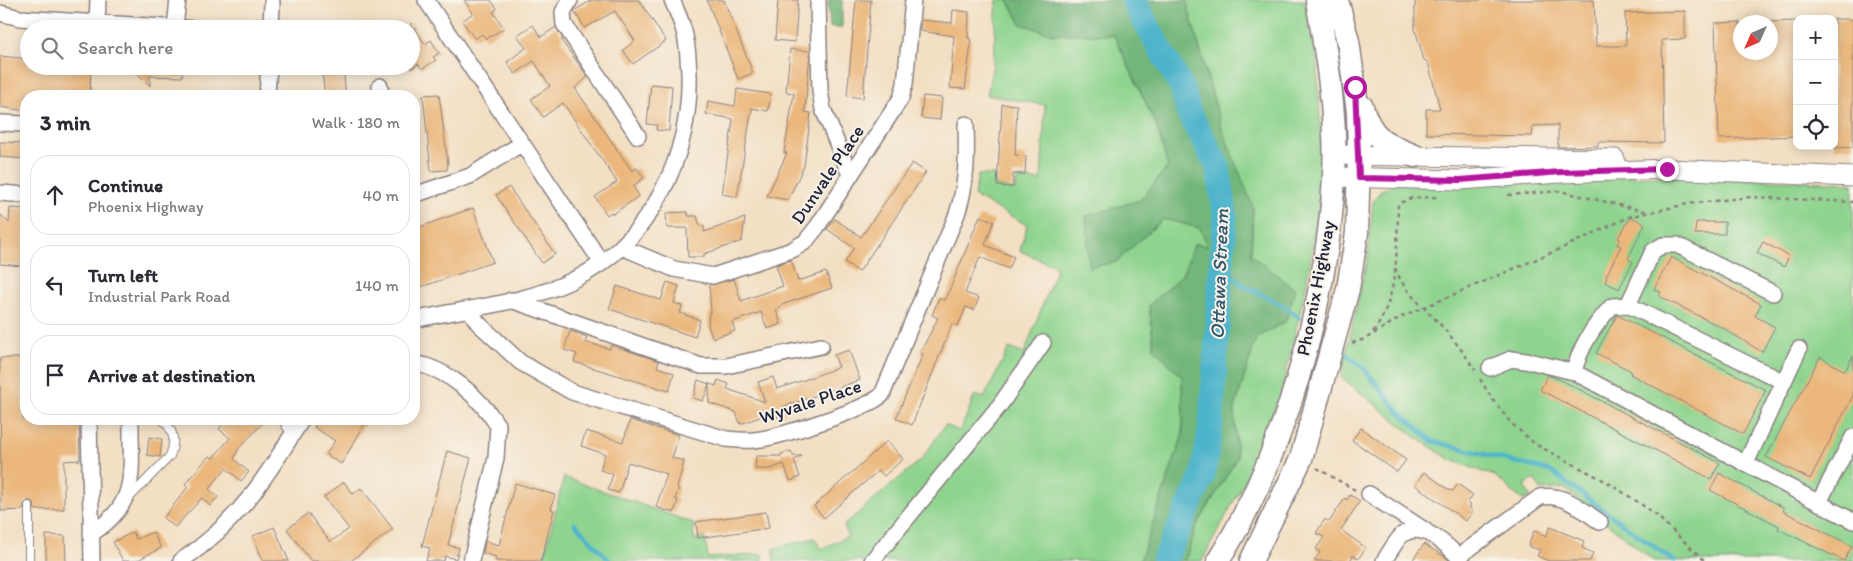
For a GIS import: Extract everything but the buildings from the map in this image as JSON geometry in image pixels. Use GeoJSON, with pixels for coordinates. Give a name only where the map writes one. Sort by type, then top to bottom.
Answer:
{"type":"FeatureCollection","features":[{"type":"Feature","properties":{"kind":"main road","name":"Phoenix Highway"},"geometry":{"type":"LineString","coordinates":[[1218,561],[1250,502],[1275,443],[1291,396],[1321,281],[1334,177],[1334,155],[1327,57],[1317,0]]}},
{"type":"Feature","properties":{"kind":"main road","name":"Phoenix Highway"},"geometry":{"type":"LineString","coordinates":[[1251,561],[1301,459],[1348,289],[1357,233],[1359,167],[1355,87],[1348,41],[1338,0]]}},
{"type":"Feature","properties":{"kind":"main road"},"geometry":{"type":"LineString","coordinates":[[1355,87],[1364,115],[1377,137],[1386,144],[1415,156]]}},
{"type":"Feature","properties":{"kind":"street"},"geometry":{"type":"LineString","coordinates":[[97,20],[98,0]]}},
{"type":"Feature","properties":{"kind":"street"},"geometry":{"type":"LineString","coordinates":[[176,20],[178,0]]}},
{"type":"Feature","properties":{"kind":"street"},"geometry":{"type":"LineString","coordinates":[[426,0],[602,263]]}},
{"type":"Feature","properties":{"kind":"street"},"geometry":{"type":"LineString","coordinates":[[570,0],[562,12],[564,24],[638,136]]}},
{"type":"Feature","properties":{"kind":"street"},"geometry":{"type":"LineString","coordinates":[[420,319],[511,300],[571,282],[602,263],[622,247],[654,205],[673,169],[685,134],[690,95],[688,58],[684,29],[672,0]]}},
{"type":"Feature","properties":{"kind":"street"},"geometry":{"type":"LineString","coordinates":[[818,0],[820,83],[824,109],[850,174]]}},
{"type":"Feature","properties":{"kind":"street","name":"Dunvale Place"},"geometry":{"type":"LineString","coordinates":[[622,247],[674,270],[713,276],[792,250],[805,242],[897,108],[905,84],[913,0]]}},
{"type":"Feature","properties":{"kind":"street"},"geometry":{"type":"LineString","coordinates":[[271,20],[272,2]]}},
{"type":"Feature","properties":{"kind":"street"},"geometry":{"type":"LineString","coordinates":[[0,13],[20,18],[58,20]]}},
{"type":"Feature","properties":{"kind":"street"},"geometry":{"type":"LineString","coordinates":[[267,90],[268,75]]}},
{"type":"Feature","properties":{"kind":"street"},"geometry":{"type":"LineString","coordinates":[[0,123],[20,124]]}},
{"type":"Feature","properties":{"kind":"street","name":"Wyvale Place"},"geometry":{"type":"LineString","coordinates":[[469,309],[478,322],[520,362],[572,392],[726,439],[755,440],[774,437],[865,406],[882,395],[957,214],[964,192],[967,164],[966,124]]}},
{"type":"Feature","properties":{"kind":"street"},"geometry":{"type":"LineString","coordinates":[[420,194],[470,176],[521,144]]}},
{"type":"Feature","properties":{"kind":"street"},"geometry":{"type":"LineString","coordinates":[[1334,155],[1359,167],[1460,180],[1561,172],[1667,169],[1853,177]]}},
{"type":"Feature","properties":{"kind":"street"},"geometry":{"type":"LineString","coordinates":[[1334,177],[1359,167],[1415,156],[1692,160],[1853,166]]}},
{"type":"Feature","properties":{"kind":"street"},"geometry":{"type":"LineString","coordinates":[[0,193],[20,195]]}},
{"type":"Feature","properties":{"kind":"street"},"geometry":{"type":"LineString","coordinates":[[1628,305],[1653,251],[1663,245],[1677,245],[1773,293]]}},
{"type":"Feature","properties":{"kind":"street"},"geometry":{"type":"LineString","coordinates":[[511,300],[701,366],[726,366],[821,346]]}},
{"type":"Feature","properties":{"kind":"street"},"geometry":{"type":"LineString","coordinates":[[1574,372],[1579,353],[1601,318],[1612,306],[1628,305],[1784,382]]}},
{"type":"Feature","properties":{"kind":"street"},"geometry":{"type":"LineString","coordinates":[[872,561],[1000,404],[1043,343]]}},
{"type":"Feature","properties":{"kind":"street"},"geometry":{"type":"LineString","coordinates":[[1746,463],[1799,349]]}},
{"type":"Feature","properties":{"kind":"street"},"geometry":{"type":"LineString","coordinates":[[1490,368],[1511,359],[1533,362],[1574,372],[1853,521]]}},
{"type":"Feature","properties":{"kind":"street"},"geometry":{"type":"LineString","coordinates":[[420,364],[435,368],[450,376],[493,417],[498,426],[500,434],[496,458],[471,561]]}},
{"type":"Feature","properties":{"kind":"street"},"geometry":{"type":"LineString","coordinates":[[89,425],[92,561]]}},
{"type":"Feature","properties":{"kind":"street"},"geometry":{"type":"LineString","coordinates":[[92,534],[110,522],[125,502],[129,485],[131,425]]}},
{"type":"Feature","properties":{"kind":"street"},"geometry":{"type":"LineString","coordinates":[[182,561],[209,542],[233,519],[272,468],[298,425]]}},
{"type":"Feature","properties":{"kind":"street"},"geometry":{"type":"LineString","coordinates":[[1819,502],[1853,438]]}},
{"type":"Feature","properties":{"kind":"street"},"geometry":{"type":"LineString","coordinates":[[1369,494],[1427,532],[1460,559],[1540,497],[1551,495],[1563,498],[1600,522]]}},
{"type":"Feature","properties":{"kind":"street"},"geometry":{"type":"LineString","coordinates":[[1384,561],[1403,535],[1417,530],[1427,532]]}},
{"type":"Feature","properties":{"kind":"lane"},"geometry":{"type":"LineString","coordinates":[[125,502],[170,456],[174,447],[172,429],[168,425]]}},
{"type":"Feature","properties":{"kind":"lane"},"geometry":{"type":"LineString","coordinates":[[286,425],[292,435]]}},
{"type":"Feature","properties":{"kind":"lane"},"geometry":{"type":"LineString","coordinates":[[29,506],[29,561]]}},
{"type":"Feature","properties":{"kind":"path"},"geometry":{"type":"LineString","coordinates":[[1507,195],[1560,192],[1649,212]]}},
{"type":"Feature","properties":{"kind":"path"},"geometry":{"type":"LineString","coordinates":[[1372,335],[1384,318],[1395,268],[1398,204],[1412,198],[1440,197]]}},
{"type":"Feature","properties":{"kind":"path"},"geometry":{"type":"LineString","coordinates":[[1335,339],[1345,346],[1372,335],[1401,317],[1629,217],[1687,204],[1751,197],[1853,202]]}},
{"type":"Feature","properties":{"kind":"path"},"geometry":{"type":"LineString","coordinates":[[1395,268],[1401,283],[1422,308],[1438,323],[1473,368],[1493,400],[1505,415],[1535,444],[1607,482],[1635,500],[1655,514],[1705,561]]}},
{"type":"Feature","properties":{"kind":"path"},"geometry":{"type":"LineString","coordinates":[[1301,459],[1351,490],[1369,494]]}},
{"type":"Feature","properties":{"kind":"green space"},"geometry":{"type":"Polygon","coordinates":[[[828,0],[842,0],[842,27],[830,27],[828,0]]]}},
{"type":"Feature","properties":{"kind":"green space"},"geometry":{"type":"Polygon","coordinates":[[[997,0],[1008,0],[1021,24],[1053,34],[1114,35],[1157,127],[1168,167],[1140,200],[1116,262],[1163,219],[1200,228],[1208,247],[1195,243],[1182,275],[1149,305],[1154,348],[1182,377],[1183,434],[1140,561],[774,561],[774,548],[814,538],[822,549],[848,536],[844,525],[922,459],[945,425],[960,431],[975,395],[984,398],[1009,348],[1024,354],[1057,267],[1020,251],[1027,225],[974,196],[978,175],[994,175],[996,186],[1015,190],[1017,178],[1041,181],[1045,105],[987,95],[993,64],[997,0]]]}},
{"type":"Feature","properties":{"kind":"green space"},"geometry":{"type":"Polygon","coordinates":[[[1008,0],[1186,0],[1222,129],[1253,207],[1251,255],[1295,289],[1286,321],[1256,338],[1234,411],[1237,458],[1196,527],[1185,561],[1140,561],[1183,434],[1182,377],[1154,348],[1149,305],[1182,275],[1195,243],[1207,246],[1200,228],[1163,219],[1116,262],[1089,267],[1086,216],[1140,200],[1168,167],[1157,127],[1114,35],[1053,34],[1021,24],[1008,0]]]}},
{"type":"Feature","properties":{"kind":"green space"},"geometry":{"type":"Polygon","coordinates":[[[1186,0],[1304,0],[1317,60],[1323,181],[1306,286],[1282,390],[1252,467],[1202,561],[1185,561],[1196,527],[1237,458],[1234,411],[1256,338],[1286,321],[1251,255],[1253,210],[1222,129],[1186,0]]]}},
{"type":"Feature","properties":{"kind":"green space"},"geometry":{"type":"Polygon","coordinates":[[[1657,176],[1853,183],[1853,561],[1654,561],[1564,488],[1541,490],[1534,479],[1524,486],[1531,497],[1522,500],[1495,476],[1451,460],[1417,438],[1341,377],[1368,255],[1373,202],[1381,190],[1396,184],[1657,176]]]}},
{"type":"Feature","properties":{"kind":"green space"},"geometry":{"type":"Polygon","coordinates":[[[564,477],[693,523],[694,539],[705,538],[708,558],[762,554],[763,561],[543,561],[564,477]]]}},
{"type":"Feature","properties":{"kind":"waterway","name":"Ottawa Stream"},"geometry":{"type":"LineString","coordinates":[[1133,0],[1182,88],[1189,113],[1218,167],[1225,214],[1211,425],[1203,475],[1164,561]]}},
{"type":"Feature","properties":{"kind":"waterway"},"geometry":{"type":"LineString","coordinates":[[1222,266],[1243,285],[1284,306],[1300,318]]}},
{"type":"Feature","properties":{"kind":"waterway"},"geometry":{"type":"LineString","coordinates":[[1344,353],[1363,367],[1398,411],[1432,441],[1550,471],[1674,561]]}},
{"type":"Feature","properties":{"kind":"waterway"},"geometry":{"type":"LineString","coordinates":[[575,524],[610,561]]}},
{"type":"Feature","properties":{"kind":"route"},"geometry":{"type":"LineString","coordinates":[[1355,87],[1358,112],[1359,178],[1460,180],[1561,172],[1667,169]]}}]}
